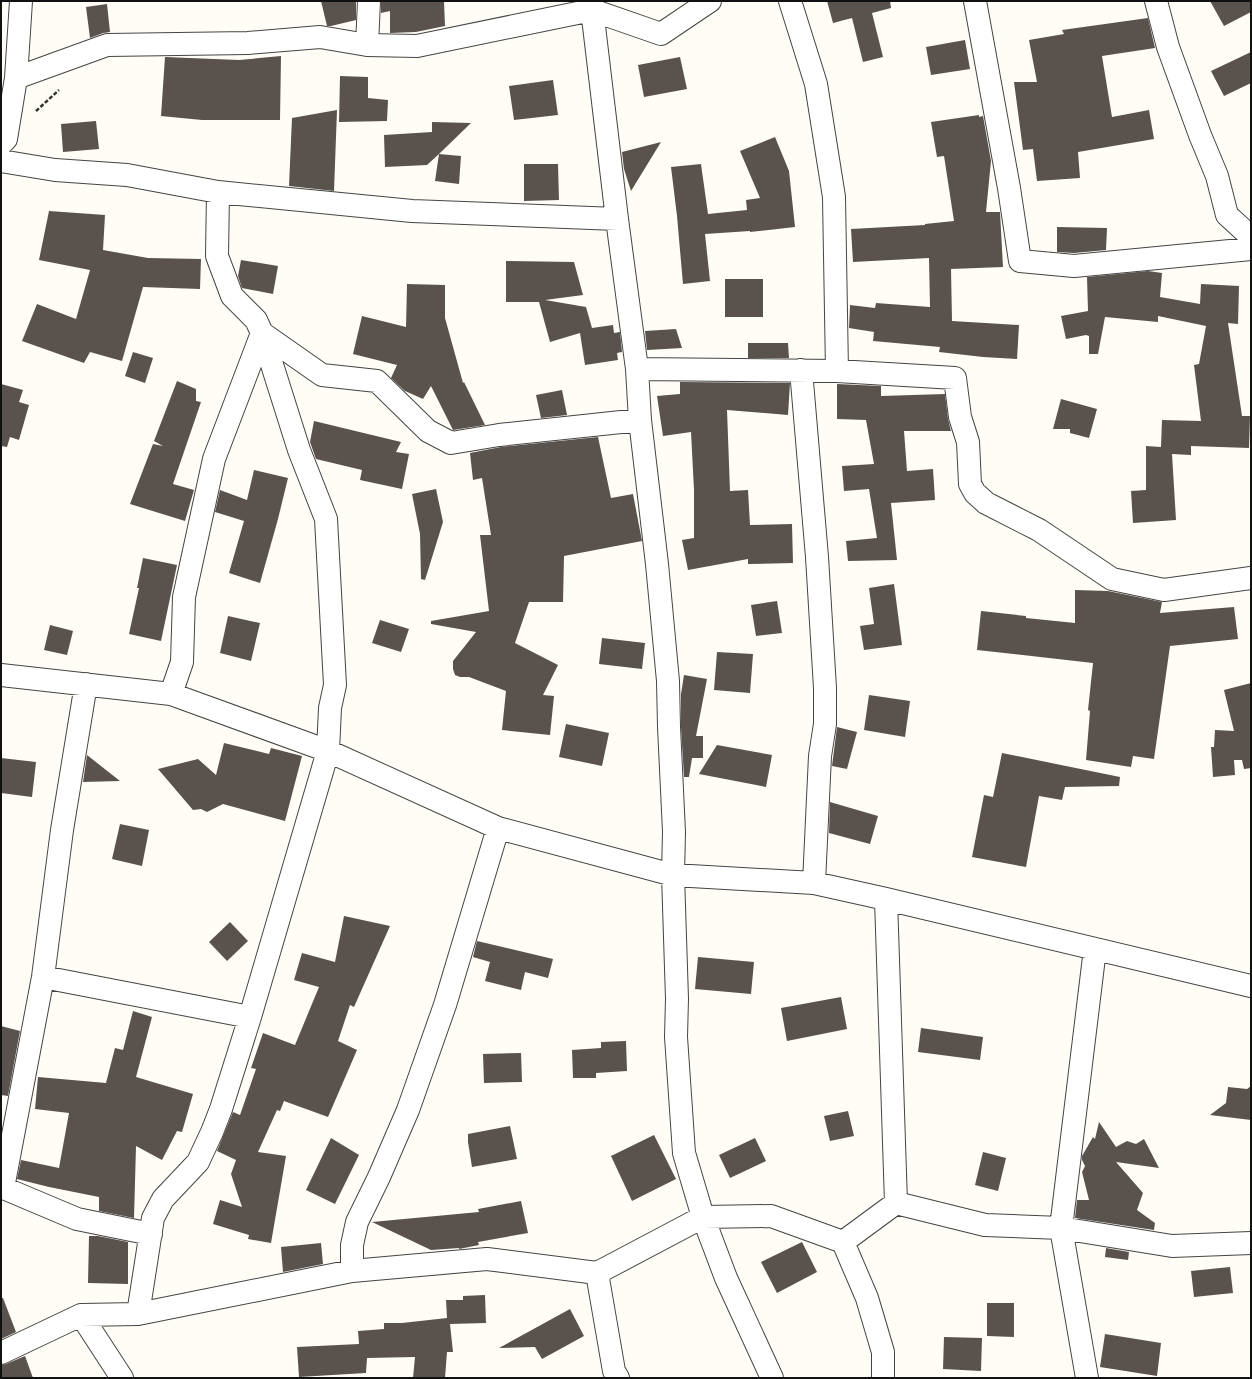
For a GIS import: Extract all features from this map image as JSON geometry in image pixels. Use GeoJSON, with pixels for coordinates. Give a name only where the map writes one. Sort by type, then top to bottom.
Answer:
{"type":"FeatureCollection","features":[{"type":"Feature","properties":{"kind":"street"},"geometry":{"type":"LineString","coordinates":[[1,144],[6,138],[16,78],[21,1]]}},
{"type":"Feature","properties":{"kind":"street"},"geometry":{"type":"LineString","coordinates":[[367,45],[369,1]]}},
{"type":"Feature","properties":{"kind":"street"},"geometry":{"type":"LineString","coordinates":[[16,78],[107,44],[248,43],[320,37],[367,45],[417,46],[591,6],[661,34],[710,1]]}},
{"type":"Feature","properties":{"kind":"street"},"geometry":{"type":"LineString","coordinates":[[790,1],[816,84],[834,198],[837,371]]}},
{"type":"Feature","properties":{"kind":"street"},"geometry":{"type":"LineString","coordinates":[[975,1],[1009,188],[1020,261],[1074,266],[1251,249]]}},
{"type":"Feature","properties":{"kind":"street"},"geometry":{"type":"LineString","coordinates":[[1156,1],[1168,47],[1217,176],[1227,215],[1251,237]]}},
{"type":"Feature","properties":{"kind":"street"},"geometry":{"type":"LineString","coordinates":[[591,6],[637,369],[640,420],[657,564],[668,681],[674,832],[673,875],[677,999],[676,1037],[684,1154],[703,1217],[726,1278],[772,1378]]}},
{"type":"Feature","properties":{"kind":"street"},"geometry":{"type":"LineString","coordinates":[[1,161],[55,170],[127,175],[218,192],[412,211],[617,219]]}},
{"type":"Feature","properties":{"kind":"street"},"geometry":{"type":"LineString","coordinates":[[138,1314],[154,1218],[163,1199],[198,1162],[221,1109],[250,1018],[328,751],[330,708],[335,685],[326,520],[299,450],[262,333],[254,317],[232,296],[217,256],[218,192]]}},
{"type":"Feature","properties":{"kind":"street"},"geometry":{"type":"LineString","coordinates":[[262,333],[322,375],[377,381],[428,431],[451,443],[499,435],[640,420]]}},
{"type":"Feature","properties":{"kind":"street"},"geometry":{"type":"LineString","coordinates":[[171,694],[182,662],[184,597],[214,459],[262,333]]}},
{"type":"Feature","properties":{"kind":"street"},"geometry":{"type":"LineString","coordinates":[[637,369],[837,371],[955,378],[960,417],[968,442],[970,484],[975,493],[986,503],[1039,530],[1112,579],[1164,590],[1251,578]]}},
{"type":"Feature","properties":{"kind":"street"},"geometry":{"type":"LineString","coordinates":[[801,370],[817,557],[825,688],[825,724],[820,756],[814,883]]}},
{"type":"Feature","properties":{"kind":"street"},"geometry":{"type":"LineString","coordinates":[[1,675],[171,694],[328,751],[498,828],[673,875],[814,883],[1251,986]]}},
{"type":"Feature","properties":{"kind":"street"},"geometry":{"type":"LineString","coordinates":[[86,684],[62,830],[43,977],[2,1188],[78,1219],[151,1234]]}},
{"type":"Feature","properties":{"kind":"street"},"geometry":{"type":"LineString","coordinates":[[352,1271],[352,1246],[357,1222],[379,1177],[408,1110],[445,1005],[498,828]]}},
{"type":"Feature","properties":{"kind":"street"},"geometry":{"type":"LineString","coordinates":[[886,899],[896,1203]]}},
{"type":"Feature","properties":{"kind":"street"},"geometry":{"type":"LineString","coordinates":[[1088,1378],[1061,1228],[1095,949]]}},
{"type":"Feature","properties":{"kind":"street"},"geometry":{"type":"LineString","coordinates":[[43,977],[250,1018]]}},
{"type":"Feature","properties":{"kind":"street"},"geometry":{"type":"LineString","coordinates":[[843,1242],[896,1203]]}},
{"type":"Feature","properties":{"kind":"street"},"geometry":{"type":"LineString","coordinates":[[896,1203],[985,1225],[1061,1228],[1172,1246],[1251,1243]]}},
{"type":"Feature","properties":{"kind":"street"},"geometry":{"type":"LineString","coordinates":[[1,1353],[81,1315],[138,1314],[352,1271],[487,1259],[597,1273],[633,1252],[703,1217],[771,1216],[843,1242],[867,1298],[881,1344],[883,1352],[883,1378]]}},
{"type":"Feature","properties":{"kind":"street"},"geometry":{"type":"LineString","coordinates":[[597,1273],[614,1376]]}},
{"type":"Feature","properties":{"kind":"street"},"geometry":{"type":"LineString","coordinates":[[81,1315],[122,1378]]}},
{"type":"Feature","properties":{"kind":"path"},"geometry":{"type":"LineString","coordinates":[[34,112],[62,86]]}},
{"type":"Feature","properties":{"kind":"building"},"geometry":{"type":"Polygon","coordinates":[[[321,1],[356,1],[356,20],[327,26],[321,1]]]}},
{"type":"Feature","properties":{"kind":"building"},"geometry":{"type":"Polygon","coordinates":[[[381,1],[444,1],[445,26],[416,32],[390,33],[390,11],[381,13],[381,1]]]}},
{"type":"Feature","properties":{"kind":"building"},"geometry":{"type":"Polygon","coordinates":[[[827,1],[890,1],[891,8],[872,13],[883,57],[863,62],[852,18],[833,23],[827,1]]]}},
{"type":"Feature","properties":{"kind":"building"},"geometry":{"type":"Polygon","coordinates":[[[1210,1],[1251,1],[1251,12],[1224,26],[1210,1]]]}},
{"type":"Feature","properties":{"kind":"building"},"geometry":{"type":"Polygon","coordinates":[[[107,4],[110,32],[90,38],[86,7],[107,4]]]}},
{"type":"Feature","properties":{"kind":"building"},"geometry":{"type":"Polygon","coordinates":[[[1148,18],[1155,48],[1102,56],[1112,117],[1149,110],[1154,139],[1078,152],[1080,178],[1037,181],[1033,149],[1023,150],[1014,82],[1037,82],[1029,40],[1064,34],[1062,30],[1148,18]]]}},
{"type":"Feature","properties":{"kind":"building"},"geometry":{"type":"Polygon","coordinates":[[[965,40],[970,69],[931,75],[926,47],[965,40]]]}},
{"type":"Feature","properties":{"kind":"building"},"geometry":{"type":"Polygon","coordinates":[[[1251,52],[1251,83],[1224,96],[1211,71],[1251,52]]]}},
{"type":"Feature","properties":{"kind":"building"},"geometry":{"type":"Polygon","coordinates":[[[281,56],[280,120],[202,120],[161,116],[165,57],[239,60],[281,56]]]}},
{"type":"Feature","properties":{"kind":"building"},"geometry":{"type":"Polygon","coordinates":[[[680,57],[687,89],[644,97],[638,65],[680,57]]]}},
{"type":"Feature","properties":{"kind":"building"},"geometry":{"type":"Polygon","coordinates":[[[340,76],[368,77],[368,98],[388,100],[387,121],[339,122],[340,76]]]}},
{"type":"Feature","properties":{"kind":"building"},"geometry":{"type":"Polygon","coordinates":[[[553,80],[558,115],[514,120],[509,86],[553,80]]]}},
{"type":"Feature","properties":{"kind":"building"},"geometry":{"type":"Polygon","coordinates":[[[337,110],[334,191],[289,186],[292,118],[337,110]]]}},
{"type":"Feature","properties":{"kind":"building"},"geometry":{"type":"Polygon","coordinates":[[[979,115],[979,117],[983,116],[991,161],[986,212],[1000,212],[1003,267],[951,269],[952,321],[1019,325],[1017,359],[939,352],[940,347],[873,341],[874,332],[849,328],[850,305],[875,308],[876,303],[930,307],[929,258],[853,262],[851,229],[925,225],[954,221],[944,156],[937,157],[931,122],[979,115]]]}},
{"type":"Feature","properties":{"kind":"building"},"geometry":{"type":"Polygon","coordinates":[[[96,121],[99,149],[63,152],[61,124],[96,121]]]}},
{"type":"Feature","properties":{"kind":"building"},"geometry":{"type":"Polygon","coordinates":[[[432,122],[471,123],[427,165],[385,167],[384,135],[432,132],[432,122]]]}},
{"type":"Feature","properties":{"kind":"building"},"geometry":{"type":"Polygon","coordinates":[[[775,137],[789,171],[795,227],[750,232],[705,234],[710,281],[683,284],[671,167],[701,164],[708,214],[747,210],[746,200],[760,198],[740,151],[775,137]]]}},
{"type":"Feature","properties":{"kind":"building"},"geometry":{"type":"Polygon","coordinates":[[[661,142],[631,191],[624,169],[622,152],[661,142]]]}},
{"type":"Feature","properties":{"kind":"building"},"geometry":{"type":"Polygon","coordinates":[[[439,154],[461,156],[459,184],[435,181],[439,154]]]}},
{"type":"Feature","properties":{"kind":"building"},"geometry":{"type":"Polygon","coordinates":[[[524,164],[558,164],[559,200],[524,201],[524,164]]]}},
{"type":"Feature","properties":{"kind":"building"},"geometry":{"type":"Polygon","coordinates":[[[49,211],[105,215],[103,250],[148,258],[201,259],[200,289],[143,287],[122,361],[90,352],[84,363],[22,341],[37,304],[76,319],[90,270],[39,260],[49,211]]]}},
{"type":"Feature","properties":{"kind":"building"},"geometry":{"type":"Polygon","coordinates":[[[1057,227],[1107,228],[1106,250],[1074,253],[1057,252],[1057,227]]]}},
{"type":"Feature","properties":{"kind":"building"},"geometry":{"type":"Polygon","coordinates":[[[241,260],[278,266],[273,294],[242,288],[238,276],[241,260]]]}},
{"type":"Feature","properties":{"kind":"building"},"geometry":{"type":"Polygon","coordinates":[[[506,261],[574,262],[583,295],[545,300],[586,307],[592,328],[613,325],[614,333],[620,332],[622,352],[617,353],[618,360],[585,365],[580,333],[550,342],[539,302],[506,302],[506,261]]]}},
{"type":"Feature","properties":{"kind":"building"},"geometry":{"type":"Polygon","coordinates":[[[1148,271],[1162,273],[1160,297],[1200,304],[1201,284],[1239,286],[1238,324],[1228,323],[1242,416],[1250,416],[1249,448],[1191,446],[1191,455],[1172,454],[1176,520],[1133,523],[1131,491],[1146,490],[1146,446],[1161,447],[1162,420],[1201,421],[1194,365],[1199,364],[1206,326],[1158,316],[1158,322],[1105,317],[1098,354],[1089,354],[1089,336],[1086,335],[1066,339],[1061,316],[1088,311],[1087,277],[1148,271]]]}},
{"type":"Feature","properties":{"kind":"building"},"geometry":{"type":"Polygon","coordinates":[[[725,279],[763,279],[763,317],[725,317],[725,279]]]}},
{"type":"Feature","properties":{"kind":"building"},"geometry":{"type":"Polygon","coordinates":[[[407,284],[445,285],[445,318],[463,383],[464,382],[485,425],[453,430],[431,386],[423,399],[405,391],[391,378],[397,365],[353,354],[362,316],[406,327],[407,284]]]}},
{"type":"Feature","properties":{"kind":"building"},"geometry":{"type":"Polygon","coordinates":[[[676,329],[682,348],[647,350],[645,331],[676,329]]]}},
{"type":"Feature","properties":{"kind":"building"},"geometry":{"type":"Polygon","coordinates":[[[748,343],[788,343],[789,358],[748,358],[748,343]]]}},
{"type":"Feature","properties":{"kind":"building"},"geometry":{"type":"Polygon","coordinates":[[[133,352],[153,358],[145,383],[125,376],[133,352]]]}},
{"type":"Feature","properties":{"kind":"building"},"geometry":{"type":"Polygon","coordinates":[[[177,381],[196,389],[196,401],[201,402],[173,484],[194,490],[185,521],[130,504],[153,444],[163,446],[154,441],[177,381]]]}},
{"type":"Feature","properties":{"kind":"building"},"geometry":{"type":"Polygon","coordinates":[[[680,382],[790,383],[788,415],[727,410],[730,491],[748,490],[750,525],[792,524],[793,563],[748,564],[748,559],[688,570],[682,540],[694,538],[694,490],[691,432],[663,436],[657,396],[680,394],[680,382]]]}},
{"type":"Feature","properties":{"kind":"building"},"geometry":{"type":"Polygon","coordinates":[[[1,384],[23,390],[19,402],[29,405],[19,440],[10,437],[7,447],[1,446],[1,384]]]}},
{"type":"Feature","properties":{"kind":"building"},"geometry":{"type":"Polygon","coordinates":[[[837,384],[881,386],[881,396],[945,394],[951,431],[904,431],[907,471],[933,469],[935,500],[891,503],[897,560],[848,561],[846,541],[877,538],[869,489],[844,491],[842,466],[874,464],[866,420],[837,419],[837,384]]]}},
{"type":"Feature","properties":{"kind":"building"},"geometry":{"type":"Polygon","coordinates":[[[562,390],[567,415],[541,418],[536,395],[562,390]]]}},
{"type":"Feature","properties":{"kind":"building"},"geometry":{"type":"Polygon","coordinates":[[[1061,399],[1097,409],[1089,438],[1070,433],[1070,429],[1053,429],[1061,399]]]}},
{"type":"Feature","properties":{"kind":"building"},"geometry":{"type":"Polygon","coordinates":[[[314,421],[401,442],[396,452],[409,454],[402,489],[360,480],[362,470],[316,459],[310,442],[314,421]]]}},
{"type":"Feature","properties":{"kind":"building"},"geometry":{"type":"Polygon","coordinates":[[[598,437],[611,498],[633,494],[642,541],[564,556],[563,602],[529,602],[515,643],[558,665],[543,695],[554,696],[550,735],[502,730],[506,691],[469,677],[460,677],[455,675],[453,669],[453,661],[476,632],[431,624],[431,621],[489,611],[480,535],[491,535],[482,478],[473,480],[470,453],[501,447],[598,437]]]}},
{"type":"Feature","properties":{"kind":"building"},"geometry":{"type":"Polygon","coordinates":[[[254,470],[288,478],[260,583],[229,573],[244,521],[215,512],[220,490],[247,500],[254,470]]]}},
{"type":"Feature","properties":{"kind":"building"},"geometry":{"type":"Polygon","coordinates":[[[436,489],[443,522],[425,580],[421,579],[420,534],[412,494],[436,489]]]}},
{"type":"Feature","properties":{"kind":"building"},"geometry":{"type":"Polygon","coordinates":[[[143,558],[177,565],[161,641],[129,634],[139,588],[137,588],[143,558]]]}},
{"type":"Feature","properties":{"kind":"building"},"geometry":{"type":"Polygon","coordinates":[[[894,584],[902,645],[864,650],[860,626],[874,624],[869,588],[894,584]]]}},
{"type":"Feature","properties":{"kind":"building"},"geometry":{"type":"Polygon","coordinates":[[[1075,590],[1108,591],[1162,602],[1160,613],[1234,607],[1238,639],[1170,646],[1154,759],[1133,756],[1131,767],[1086,760],[1090,711],[1088,710],[1093,663],[977,650],[981,611],[1026,616],[1026,618],[1075,623],[1075,590]]]}},
{"type":"Feature","properties":{"kind":"building"},"geometry":{"type":"Polygon","coordinates":[[[777,601],[782,633],[756,636],[751,605],[777,601]]]}},
{"type":"Feature","properties":{"kind":"building"},"geometry":{"type":"Polygon","coordinates":[[[228,616],[260,623],[251,661],[220,653],[228,616]]]}},
{"type":"Feature","properties":{"kind":"building"},"geometry":{"type":"Polygon","coordinates":[[[380,620],[409,629],[401,652],[372,643],[380,620]]]}},
{"type":"Feature","properties":{"kind":"building"},"geometry":{"type":"Polygon","coordinates":[[[50,625],[73,631],[67,655],[44,650],[50,625]]]}},
{"type":"Feature","properties":{"kind":"building"},"geometry":{"type":"Polygon","coordinates":[[[602,638],[645,643],[642,669],[599,664],[602,638]]]}},
{"type":"Feature","properties":{"kind":"building"},"geometry":{"type":"Polygon","coordinates":[[[717,652],[753,654],[750,693],[714,690],[717,652]]]}},
{"type":"Feature","properties":{"kind":"building"},"geometry":{"type":"Polygon","coordinates":[[[684,675],[707,679],[696,736],[703,736],[703,758],[692,758],[689,777],[684,777],[681,727],[681,694],[684,675]]]}},
{"type":"Feature","properties":{"kind":"building"},"geometry":{"type":"Polygon","coordinates":[[[1251,683],[1251,768],[1244,769],[1242,760],[1234,760],[1235,775],[1213,777],[1211,747],[1214,747],[1215,730],[1234,731],[1224,690],[1251,683]]]}},
{"type":"Feature","properties":{"kind":"building"},"geometry":{"type":"Polygon","coordinates":[[[869,695],[910,701],[905,737],[864,730],[869,695]]]}},
{"type":"Feature","properties":{"kind":"building"},"geometry":{"type":"Polygon","coordinates":[[[566,724],[609,733],[602,766],[559,757],[566,724]]]}},
{"type":"Feature","properties":{"kind":"building"},"geometry":{"type":"Polygon","coordinates":[[[837,727],[857,732],[847,769],[832,766],[837,727]]]}},
{"type":"Feature","properties":{"kind":"building"},"geometry":{"type":"Polygon","coordinates":[[[224,743],[269,754],[271,748],[302,756],[285,821],[223,804],[207,812],[201,809],[193,810],[158,769],[198,759],[216,775],[224,743]]]}},
{"type":"Feature","properties":{"kind":"building"},"geometry":{"type":"Polygon","coordinates":[[[717,745],[772,755],[766,787],[699,774],[717,745]]]}},
{"type":"Feature","properties":{"kind":"building"},"geometry":{"type":"Polygon","coordinates":[[[1002,753],[1120,777],[1119,786],[1065,787],[1062,800],[1039,796],[1026,867],[972,857],[984,795],[993,797],[1002,753]]]}},
{"type":"Feature","properties":{"kind":"building"},"geometry":{"type":"Polygon","coordinates":[[[87,755],[120,781],[83,782],[87,755]]]}},
{"type":"Feature","properties":{"kind":"building"},"geometry":{"type":"Polygon","coordinates":[[[1,758],[36,762],[32,797],[1,793],[1,758]]]}},
{"type":"Feature","properties":{"kind":"building"},"geometry":{"type":"Polygon","coordinates":[[[830,802],[878,816],[870,844],[829,833],[830,802]]]}},
{"type":"Feature","properties":{"kind":"building"},"geometry":{"type":"Polygon","coordinates":[[[120,824],[149,830],[142,866],[112,859],[120,824]]]}},
{"type":"Feature","properties":{"kind":"building"},"geometry":{"type":"Polygon","coordinates":[[[344,916],[390,926],[354,1007],[350,1005],[338,1041],[357,1050],[328,1117],[284,1101],[280,1111],[277,1110],[258,1152],[286,1156],[271,1243],[248,1239],[249,1235],[213,1224],[220,1200],[242,1207],[231,1174],[236,1160],[217,1151],[233,1112],[240,1115],[256,1069],[251,1068],[263,1033],[295,1045],[319,987],[294,980],[302,953],[335,962],[344,916]]]}},
{"type":"Feature","properties":{"kind":"building"},"geometry":{"type":"Polygon","coordinates":[[[230,922],[248,941],[227,961],[209,942],[230,922]]]}},
{"type":"Feature","properties":{"kind":"building"},"geometry":{"type":"Polygon","coordinates":[[[477,941],[553,959],[548,978],[525,972],[521,990],[485,981],[490,962],[473,957],[477,941]]]}},
{"type":"Feature","properties":{"kind":"building"},"geometry":{"type":"Polygon","coordinates":[[[698,957],[754,962],[751,994],[695,989],[698,957]]]}},
{"type":"Feature","properties":{"kind":"building"},"geometry":{"type":"Polygon","coordinates":[[[841,997],[847,1029],[787,1041],[781,1008],[841,997]]]}},
{"type":"Feature","properties":{"kind":"building"},"geometry":{"type":"Polygon","coordinates":[[[133,1011],[152,1017],[136,1077],[193,1094],[182,1132],[177,1131],[162,1160],[136,1146],[134,1218],[99,1211],[99,1197],[17,1179],[21,1160],[59,1168],[69,1113],[35,1109],[38,1077],[106,1083],[115,1048],[123,1050],[133,1011]]]}},
{"type":"Feature","properties":{"kind":"building"},"geometry":{"type":"Polygon","coordinates":[[[1,1026],[20,1031],[8,1096],[1,1095],[1,1026]]]}},
{"type":"Feature","properties":{"kind":"building"},"geometry":{"type":"Polygon","coordinates":[[[921,1028],[983,1037],[980,1060],[918,1052],[921,1028]]]}},
{"type":"Feature","properties":{"kind":"building"},"geometry":{"type":"Polygon","coordinates":[[[626,1041],[627,1071],[596,1073],[596,1078],[573,1078],[572,1050],[601,1048],[601,1042],[626,1041]]]}},
{"type":"Feature","properties":{"kind":"building"},"geometry":{"type":"Polygon","coordinates":[[[521,1053],[522,1082],[484,1083],[483,1054],[521,1053]]]}},
{"type":"Feature","properties":{"kind":"building"},"geometry":{"type":"Polygon","coordinates":[[[1251,1086],[1251,1120],[1210,1115],[1226,1103],[1228,1087],[1247,1089],[1251,1086]]]}},
{"type":"Feature","properties":{"kind":"building"},"geometry":{"type":"Polygon","coordinates":[[[848,1111],[854,1136],[830,1141],[824,1116],[848,1111]]]}},
{"type":"Feature","properties":{"kind":"building"},"geometry":{"type":"Polygon","coordinates":[[[1099,1122],[1116,1147],[1127,1141],[1136,1144],[1144,1139],[1159,1168],[1116,1162],[1143,1193],[1137,1210],[1155,1223],[1154,1230],[1075,1218],[1077,1200],[1089,1200],[1082,1172],[1085,1166],[1082,1156],[1093,1137],[1095,1139],[1099,1122]]]}},
{"type":"Feature","properties":{"kind":"building"},"geometry":{"type":"Polygon","coordinates":[[[510,1126],[517,1159],[472,1167],[468,1134],[510,1126]]]}},
{"type":"Feature","properties":{"kind":"building"},"geometry":{"type":"Polygon","coordinates":[[[654,1135],[676,1179],[632,1201],[611,1156],[654,1135]]]}},
{"type":"Feature","properties":{"kind":"building"},"geometry":{"type":"Polygon","coordinates":[[[331,1138],[359,1155],[335,1204],[306,1190],[331,1138]]]}},
{"type":"Feature","properties":{"kind":"building"},"geometry":{"type":"Polygon","coordinates":[[[755,1138],[766,1161],[730,1178],[719,1155],[755,1138]]]}},
{"type":"Feature","properties":{"kind":"building"},"geometry":{"type":"Polygon","coordinates":[[[983,1152],[1006,1158],[998,1191],[975,1185],[983,1152]]]}},
{"type":"Feature","properties":{"kind":"building"},"geometry":{"type":"Polygon","coordinates":[[[521,1201],[528,1233],[478,1242],[479,1245],[459,1249],[431,1250],[372,1222],[479,1212],[478,1209],[521,1201]]]}},
{"type":"Feature","properties":{"kind":"building"},"geometry":{"type":"Polygon","coordinates":[[[89,1236],[98,1236],[128,1242],[128,1284],[88,1283],[89,1236]]]}},
{"type":"Feature","properties":{"kind":"building"},"geometry":{"type":"Polygon","coordinates":[[[802,1242],[817,1272],[777,1293],[761,1262],[802,1242]]]}},
{"type":"Feature","properties":{"kind":"building"},"geometry":{"type":"Polygon","coordinates":[[[321,1243],[323,1264],[283,1272],[281,1247],[321,1243]]]}},
{"type":"Feature","properties":{"kind":"building"},"geometry":{"type":"Polygon","coordinates":[[[1106,1248],[1129,1252],[1128,1260],[1105,1257],[1106,1248]]]}},
{"type":"Feature","properties":{"kind":"building"},"geometry":{"type":"Polygon","coordinates":[[[1230,1267],[1233,1293],[1194,1297],[1191,1271],[1230,1267]]]}},
{"type":"Feature","properties":{"kind":"building"},"geometry":{"type":"Polygon","coordinates":[[[485,1295],[486,1323],[450,1324],[453,1352],[447,1352],[445,1378],[413,1378],[415,1357],[367,1358],[366,1373],[299,1377],[297,1347],[359,1344],[358,1331],[384,1329],[384,1323],[402,1323],[447,1318],[446,1300],[463,1300],[463,1296],[485,1295]]]}},
{"type":"Feature","properties":{"kind":"building"},"geometry":{"type":"Polygon","coordinates":[[[1,1298],[3,1298],[16,1332],[1,1339],[1,1298]]]}},
{"type":"Feature","properties":{"kind":"building"},"geometry":{"type":"Polygon","coordinates":[[[987,1303],[1014,1303],[1014,1337],[987,1336],[987,1303]]]}},
{"type":"Feature","properties":{"kind":"building"},"geometry":{"type":"Polygon","coordinates":[[[570,1309],[584,1336],[542,1359],[535,1347],[499,1348],[570,1309]]]}},
{"type":"Feature","properties":{"kind":"building"},"geometry":{"type":"Polygon","coordinates":[[[1105,1334],[1161,1343],[1157,1376],[1100,1367],[1105,1334]]]}},
{"type":"Feature","properties":{"kind":"building"},"geometry":{"type":"Polygon","coordinates":[[[944,1337],[982,1338],[981,1371],[943,1369],[944,1337]]]}},
{"type":"Feature","properties":{"kind":"building"},"geometry":{"type":"Polygon","coordinates":[[[25,1356],[33,1378],[1,1378],[1,1365],[25,1356]]]}}]}
